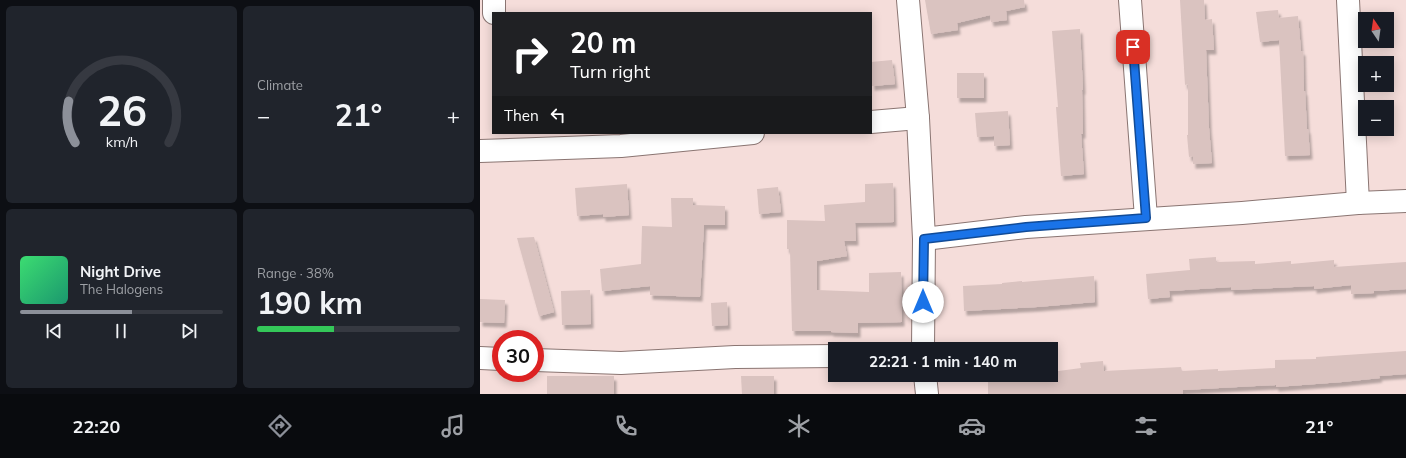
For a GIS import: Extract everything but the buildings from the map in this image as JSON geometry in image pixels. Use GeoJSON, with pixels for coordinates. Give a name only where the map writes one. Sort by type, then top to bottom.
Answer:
{"type":"FeatureCollection","features":[{"type":"Feature","properties":{"kind":"street"},"geometry":{"type":"LineString","coordinates":[[494,0],[494,12]]}},
{"type":"Feature","properties":{"kind":"street"},"geometry":{"type":"LineString","coordinates":[[908,0],[918,118],[924,239],[923,342]]}},
{"type":"Feature","properties":{"kind":"street"},"geometry":{"type":"LineString","coordinates":[[1130,0],[1146,218]]}},
{"type":"Feature","properties":{"kind":"street"},"geometry":{"type":"LineString","coordinates":[[1348,0],[1358,203]]}},
{"type":"Feature","properties":{"kind":"street"},"geometry":{"type":"LineString","coordinates":[[872,122],[918,118]]}},
{"type":"Feature","properties":{"kind":"street"},"geometry":{"type":"LineString","coordinates":[[493,145],[621,146],[743,134]]}},
{"type":"Feature","properties":{"kind":"street"},"geometry":{"type":"LineString","coordinates":[[924,239],[1026,227],[1146,218],[1242,213],[1358,203],[1406,201]]}},
{"type":"Feature","properties":{"kind":"street"},"geometry":{"type":"LineString","coordinates":[[544,360],[621,363],[735,358],[828,356]]}},
{"type":"Feature","properties":{"kind":"street"},"geometry":{"type":"LineString","coordinates":[[480,358],[492,359]]}},
{"type":"Feature","properties":{"kind":"street"},"geometry":{"type":"LineString","coordinates":[[926,382],[927,394]]}},
{"type":"Feature","properties":{"kind":"route"},"geometry":{"type":"LineString","coordinates":[[923,302],[924,239],[1026,227],[1146,218],[1133,47]]}}]}
